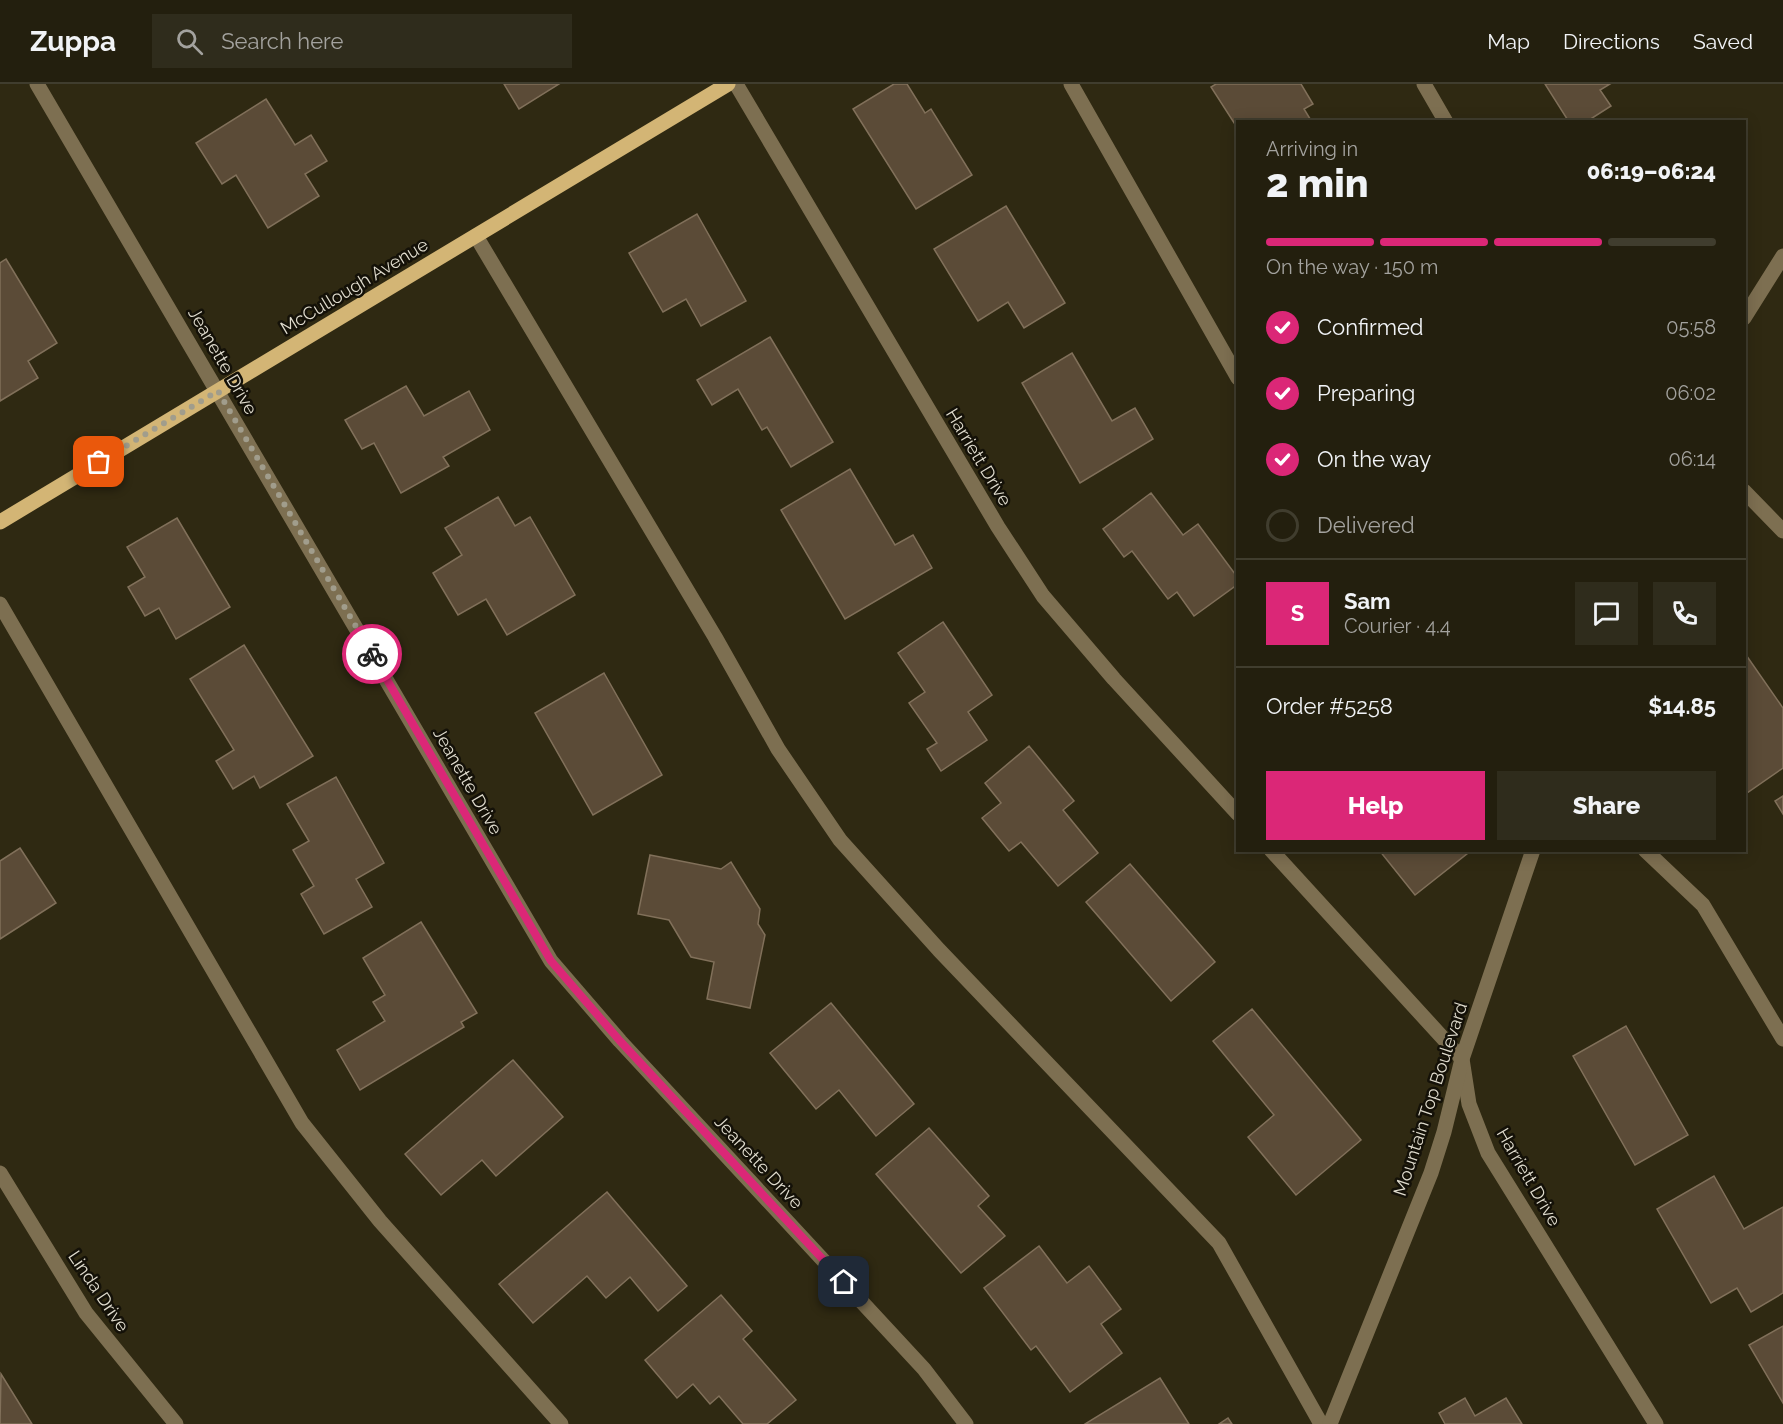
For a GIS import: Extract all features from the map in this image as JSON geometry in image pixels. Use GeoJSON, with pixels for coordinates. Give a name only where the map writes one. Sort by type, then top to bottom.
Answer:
{"type":"FeatureCollection","features":[{"type":"Feature","properties":{"kind":"main road","name":"McCullough Avenue"},"geometry":{"type":"LineString","coordinates":[[0,522],[728,84]]}},
{"type":"Feature","properties":{"kind":"street","name":"Jeanette Drive"},"geometry":{"type":"LineString","coordinates":[[37,84],[551,961],[628,1050],[924,1368],[966,1424]]}},
{"type":"Feature","properties":{"kind":"street","name":"Harriett Drive"},"geometry":{"type":"LineString","coordinates":[[736,84],[998,528],[1043,596],[1114,679],[1236,812]]}},
{"type":"Feature","properties":{"kind":"street"},"geometry":{"type":"LineString","coordinates":[[1071,84],[1236,374]]}},
{"type":"Feature","properties":{"kind":"street"},"geometry":{"type":"LineString","coordinates":[[1424,84],[1445,120]]}},
{"type":"Feature","properties":{"kind":"street"},"geometry":{"type":"LineString","coordinates":[[476,236],[715,637],[778,749],[840,840],[939,950],[1219,1243],[1322,1424]]}},
{"type":"Feature","properties":{"kind":"street"},"geometry":{"type":"LineString","coordinates":[[1746,315],[1783,255]]}},
{"type":"Feature","properties":{"kind":"street"},"geometry":{"type":"LineString","coordinates":[[1746,493],[1783,531]]}},
{"type":"Feature","properties":{"kind":"street"},"geometry":{"type":"LineString","coordinates":[[0,604],[302,1123],[380,1221],[561,1424]]}},
{"type":"Feature","properties":{"kind":"street"},"geometry":{"type":"LineString","coordinates":[[1273,852],[1462,1059]]}},
{"type":"Feature","properties":{"kind":"street","name":"Mountain Top Boulevard"},"geometry":{"type":"LineString","coordinates":[[1330,1424],[1431,1173],[1462,1059],[1532,852]]}},
{"type":"Feature","properties":{"kind":"street"},"geometry":{"type":"LineString","coordinates":[[1647,852],[1702,905],[1783,1039]]}},
{"type":"Feature","properties":{"kind":"street","name":"Harriett Drive"},"geometry":{"type":"LineString","coordinates":[[1462,1059],[1469,1104],[1488,1154],[1656,1424]]}},
{"type":"Feature","properties":{"kind":"street","name":"Linda Drive"},"geometry":{"type":"LineString","coordinates":[[0,1173],[86,1313],[177,1424]]}},
{"type":"Feature","properties":{"kind":"building"},"geometry":{"type":"Polygon","coordinates":[[[504,84],[559,84],[519,109],[504,84]]]}},
{"type":"Feature","properties":{"kind":"building"},"geometry":{"type":"Polygon","coordinates":[[[894,84],[907,84],[925,113],[931,109],[972,175],[916,209],[853,109],[894,84]]]}},
{"type":"Feature","properties":{"kind":"building"},"geometry":{"type":"Polygon","coordinates":[[[1216,84],[1301,84],[1313,104],[1304,109],[1311,120],[1236,120],[1236,126],[1211,87],[1216,84]]]}},
{"type":"Feature","properties":{"kind":"building"},"geometry":{"type":"Polygon","coordinates":[[[1545,84],[1610,84],[1600,90],[1611,106],[1589,120],[1568,120],[1545,84]]]}},
{"type":"Feature","properties":{"kind":"building"},"geometry":{"type":"Polygon","coordinates":[[[266,99],[295,145],[311,135],[327,161],[305,174],[319,196],[268,228],[236,175],[222,184],[196,143],[266,99]]]}},
{"type":"Feature","properties":{"kind":"building"},"geometry":{"type":"Polygon","coordinates":[[[1006,206],[1065,303],[1024,328],[1008,302],[978,321],[934,249],[1006,206]]]}},
{"type":"Feature","properties":{"kind":"building"},"geometry":{"type":"Polygon","coordinates":[[[697,214],[746,301],[701,326],[686,299],[663,312],[629,253],[697,214]]]}},
{"type":"Feature","properties":{"kind":"building"},"geometry":{"type":"Polygon","coordinates":[[[6,259],[57,343],[28,361],[38,378],[0,401],[0,263],[6,259]]]}},
{"type":"Feature","properties":{"kind":"building"},"geometry":{"type":"Polygon","coordinates":[[[770,337],[833,442],[791,467],[767,427],[762,430],[738,389],[712,405],[697,380],[770,337]]]}},
{"type":"Feature","properties":{"kind":"building"},"geometry":{"type":"Polygon","coordinates":[[[1072,353],[1112,421],[1135,408],[1153,439],[1080,483],[1022,383],[1072,353]]]}},
{"type":"Feature","properties":{"kind":"building"},"geometry":{"type":"Polygon","coordinates":[[[406,386],[424,416],[469,391],[490,430],[443,457],[449,466],[401,493],[374,443],[362,449],[345,420],[406,386]]]}},
{"type":"Feature","properties":{"kind":"building"},"geometry":{"type":"Polygon","coordinates":[[[850,469],[895,545],[913,535],[932,568],[845,619],[781,510],[850,469]]]}},
{"type":"Feature","properties":{"kind":"building"},"geometry":{"type":"Polygon","coordinates":[[[1151,493],[1183,535],[1198,524],[1236,575],[1236,585],[1194,616],[1177,592],[1168,599],[1132,551],[1124,557],[1103,529],[1151,493]]]}},
{"type":"Feature","properties":{"kind":"building"},"geometry":{"type":"Polygon","coordinates":[[[498,497],[515,526],[530,517],[575,595],[507,635],[486,599],[458,615],[433,573],[462,555],[445,528],[498,497]]]}},
{"type":"Feature","properties":{"kind":"building"},"geometry":{"type":"Polygon","coordinates":[[[177,518],[230,607],[176,639],[159,608],[145,616],[128,587],[145,577],[127,547],[177,518]]]}},
{"type":"Feature","properties":{"kind":"building"},"geometry":{"type":"Polygon","coordinates":[[[943,622],[992,695],[968,712],[987,740],[941,771],[927,749],[937,743],[909,703],[925,692],[898,653],[943,622]]]}},
{"type":"Feature","properties":{"kind":"building"},"geometry":{"type":"Polygon","coordinates":[[[244,645],[313,756],[260,788],[254,776],[233,789],[216,761],[234,750],[190,679],[244,645]]]}},
{"type":"Feature","properties":{"kind":"building"},"geometry":{"type":"Polygon","coordinates":[[[1746,655],[1783,708],[1783,768],[1746,794],[1746,655]]]}},
{"type":"Feature","properties":{"kind":"building"},"geometry":{"type":"Polygon","coordinates":[[[604,673],[662,775],[593,815],[535,713],[604,673]]]}},
{"type":"Feature","properties":{"kind":"building"},"geometry":{"type":"Polygon","coordinates":[[[1029,746],[1074,801],[1063,810],[1098,853],[1058,886],[1021,842],[1009,851],[982,818],[1001,803],[985,783],[1029,746]]]}},
{"type":"Feature","properties":{"kind":"building"},"geometry":{"type":"Polygon","coordinates":[[[336,777],[384,863],[356,879],[372,907],[324,934],[301,894],[314,886],[293,850],[309,841],[287,804],[336,777]]]}},
{"type":"Feature","properties":{"kind":"building"},"geometry":{"type":"Polygon","coordinates":[[[1783,796],[1783,814],[1775,801],[1783,796]]]}},
{"type":"Feature","properties":{"kind":"building"},"geometry":{"type":"Polygon","coordinates":[[[20,848],[56,903],[0,939],[0,861],[20,848]]]}},
{"type":"Feature","properties":{"kind":"building"},"geometry":{"type":"Polygon","coordinates":[[[1381,852],[1467,852],[1468,853],[1415,895],[1381,852]]]}},
{"type":"Feature","properties":{"kind":"building"},"geometry":{"type":"Polygon","coordinates":[[[650,855],[721,869],[731,862],[760,909],[758,924],[765,935],[750,1008],[707,999],[714,962],[691,957],[669,920],[638,914],[650,855]]]}},
{"type":"Feature","properties":{"kind":"building"},"geometry":{"type":"Polygon","coordinates":[[[1130,864],[1215,962],[1171,1001],[1086,902],[1130,864]]]}},
{"type":"Feature","properties":{"kind":"building"},"geometry":{"type":"Polygon","coordinates":[[[421,922],[477,1013],[461,1022],[464,1027],[360,1090],[337,1050],[385,1021],[373,1002],[385,995],[363,958],[421,922]]]}},
{"type":"Feature","properties":{"kind":"building"},"geometry":{"type":"Polygon","coordinates":[[[831,1003],[914,1104],[876,1136],[839,1090],[816,1109],[770,1053],[831,1003]]]}},
{"type":"Feature","properties":{"kind":"building"},"geometry":{"type":"Polygon","coordinates":[[[1252,1009],[1361,1140],[1296,1195],[1248,1137],[1274,1115],[1213,1041],[1252,1009]]]}},
{"type":"Feature","properties":{"kind":"building"},"geometry":{"type":"Polygon","coordinates":[[[1626,1026],[1688,1135],[1635,1165],[1573,1056],[1626,1026]]]}},
{"type":"Feature","properties":{"kind":"building"},"geometry":{"type":"Polygon","coordinates":[[[513,1060],[563,1117],[496,1176],[482,1160],[441,1195],[405,1154],[513,1060]]]}},
{"type":"Feature","properties":{"kind":"building"},"geometry":{"type":"Polygon","coordinates":[[[929,1128],[989,1196],[978,1206],[1005,1236],[961,1273],[876,1174],[929,1128]]]}},
{"type":"Feature","properties":{"kind":"building"},"geometry":{"type":"Polygon","coordinates":[[[1714,1176],[1744,1229],[1783,1207],[1783,1293],[1751,1312],[1737,1288],[1711,1303],[1657,1209],[1714,1176]]]}},
{"type":"Feature","properties":{"kind":"building"},"geometry":{"type":"Polygon","coordinates":[[[607,1192],[687,1286],[658,1311],[630,1277],[606,1298],[587,1276],[533,1323],[499,1284],[607,1192]]]}},
{"type":"Feature","properties":{"kind":"building"},"geometry":{"type":"Polygon","coordinates":[[[1039,1246],[1067,1283],[1089,1266],[1121,1309],[1101,1324],[1122,1353],[1070,1392],[1036,1346],[1031,1350],[984,1288],[1039,1246]]]}},
{"type":"Feature","properties":{"kind":"building"},"geometry":{"type":"Polygon","coordinates":[[[721,1295],[752,1331],[743,1339],[796,1400],[767,1424],[743,1424],[719,1396],[710,1404],[693,1384],[677,1398],[645,1360],[721,1295]]]}},
{"type":"Feature","properties":{"kind":"building"},"geometry":{"type":"Polygon","coordinates":[[[1783,1326],[1783,1403],[1749,1345],[1783,1326]]]}},
{"type":"Feature","properties":{"kind":"building"},"geometry":{"type":"Polygon","coordinates":[[[1,1374],[32,1424],[0,1424],[1,1374]]]}},
{"type":"Feature","properties":{"kind":"building"},"geometry":{"type":"Polygon","coordinates":[[[1160,1378],[1189,1424],[1085,1424],[1160,1378]]]}},
{"type":"Feature","properties":{"kind":"building"},"geometry":{"type":"Polygon","coordinates":[[[1465,1398],[1475,1416],[1506,1398],[1522,1424],[1445,1424],[1439,1413],[1465,1398]]]}},
{"type":"Feature","properties":{"kind":"building"},"geometry":{"type":"Polygon","coordinates":[[[1228,1418],[1232,1424],[1219,1424],[1228,1418]]]}},
{"type":"Feature","properties":{"kind":"way so far"},"geometry":{"type":"LineString","coordinates":[[99,462],[218,391],[372,654]]}},
{"type":"Feature","properties":{"kind":"route"},"geometry":{"type":"LineString","coordinates":[[372,654],[551,961],[620,1041],[844,1282]]}}]}
